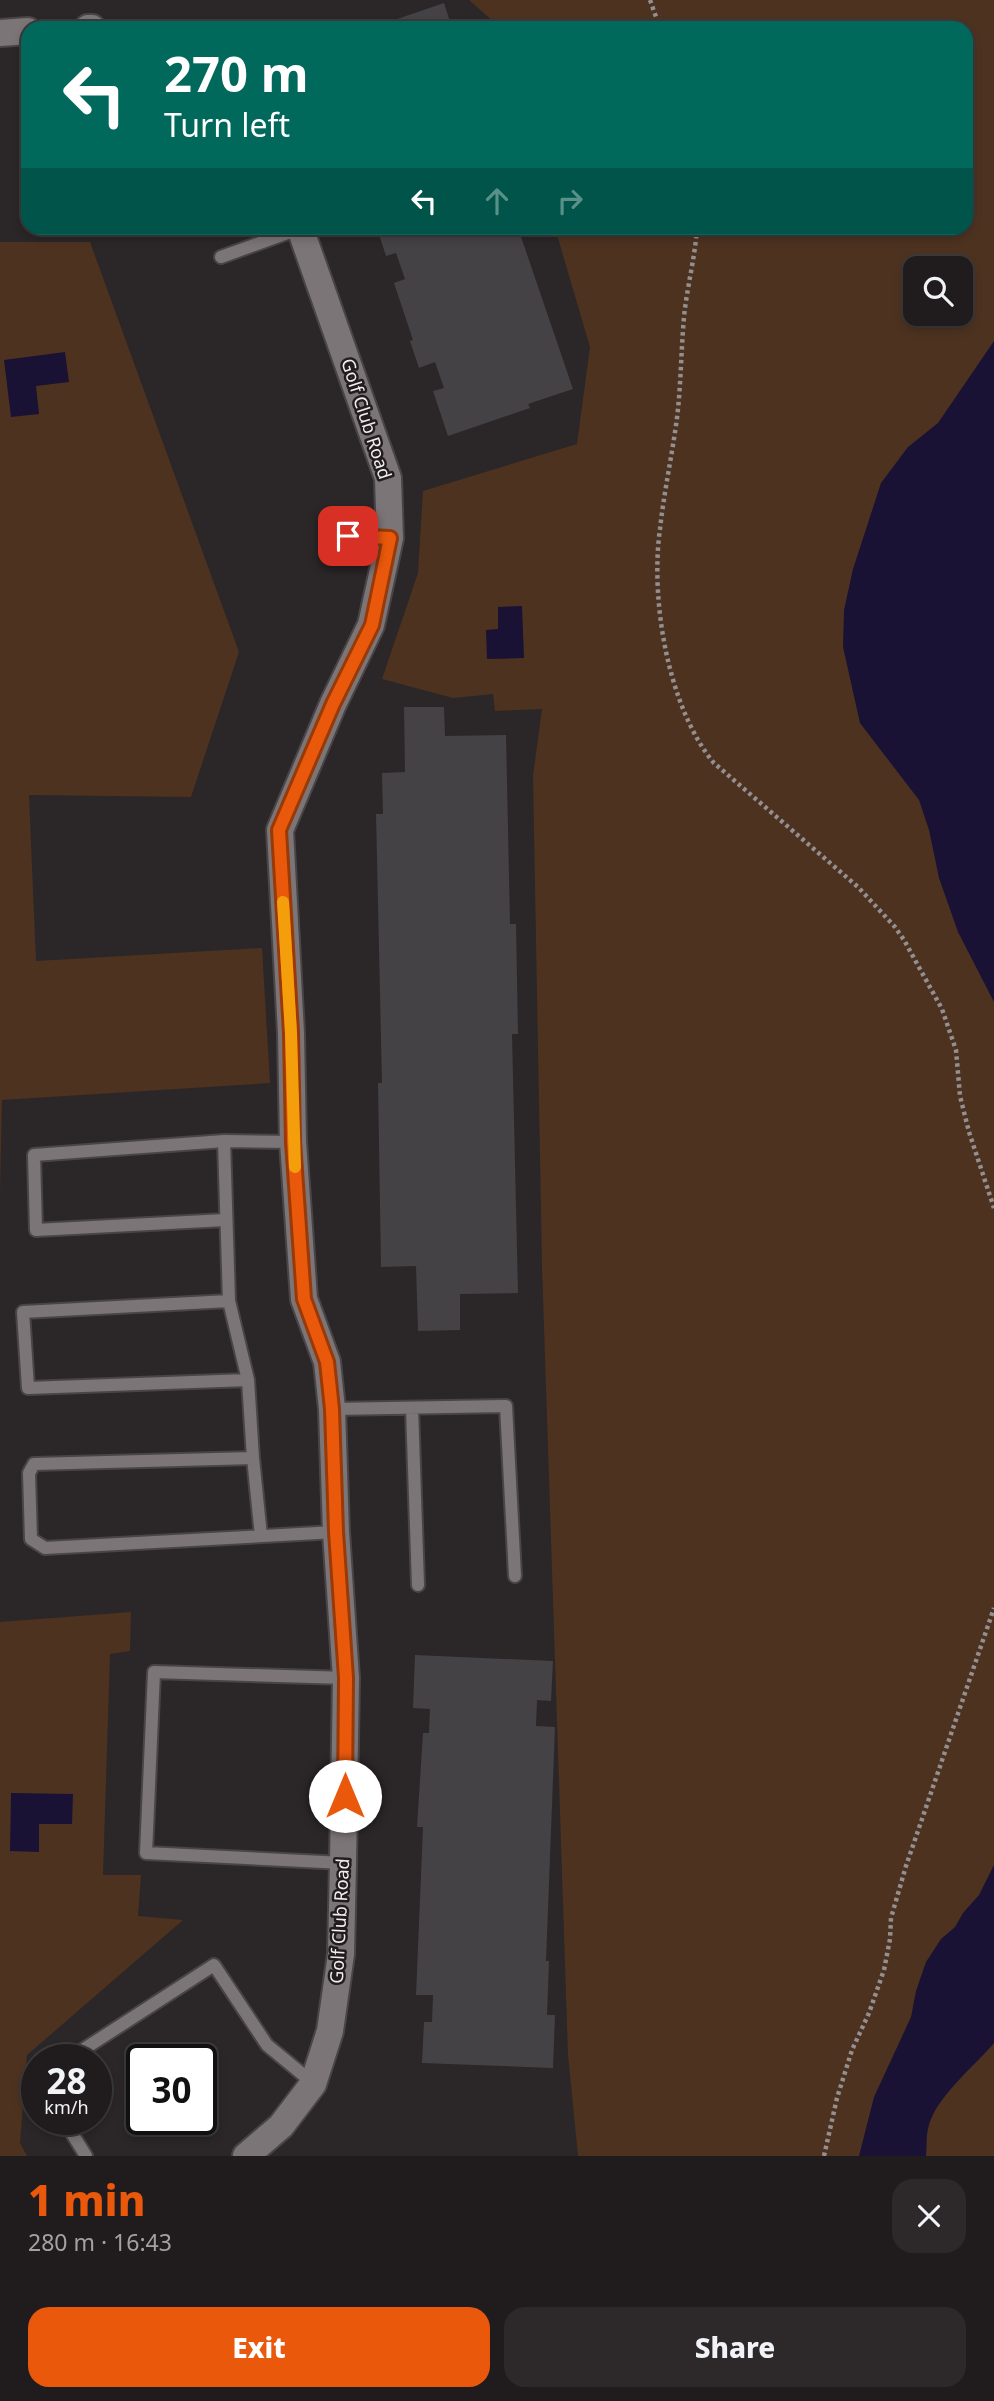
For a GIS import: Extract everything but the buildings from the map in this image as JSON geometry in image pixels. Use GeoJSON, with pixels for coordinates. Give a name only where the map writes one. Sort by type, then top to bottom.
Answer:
{"type":"FeatureCollection","features":[{"type":"Feature","properties":{"kind":"street"},"geometry":{"type":"LineString","coordinates":[[0,33],[21,32]]}},
{"type":"Feature","properties":{"kind":"street","name":"Golf Club Road"},"geometry":{"type":"LineString","coordinates":[[246,2156],[281,2126],[313,2084],[330,2031],[341,1954],[344,1863],[346,1678],[336,1532],[332,1409],[327,1362],[304,1299],[293,1142],[291,1033],[279,830],[333,704],[372,625],[390,538],[388,478],[302,235]]}},
{"type":"Feature","properties":{"kind":"lane"},"geometry":{"type":"LineString","coordinates":[[221,257],[281,235]]}},
{"type":"Feature","properties":{"kind":"lane"},"geometry":{"type":"LineString","coordinates":[[326,535],[390,538]]}},
{"type":"Feature","properties":{"kind":"lane"},"geometry":{"type":"LineString","coordinates":[[225,1220],[36,1230],[34,1155],[224,1141],[293,1142]]}},
{"type":"Feature","properties":{"kind":"lane"},"geometry":{"type":"LineString","coordinates":[[224,1141],[229,1301],[248,1380],[261,1536]]}},
{"type":"Feature","properties":{"kind":"lane"},"geometry":{"type":"LineString","coordinates":[[229,1301],[23,1312],[28,1388],[248,1380]]}},
{"type":"Feature","properties":{"kind":"lane"},"geometry":{"type":"LineString","coordinates":[[332,1409],[506,1406],[515,1576]]}},
{"type":"Feature","properties":{"kind":"lane"},"geometry":{"type":"LineString","coordinates":[[412,1408],[418,1585]]}},
{"type":"Feature","properties":{"kind":"lane"},"geometry":{"type":"LineString","coordinates":[[253,1458],[34,1464],[29,1473],[31,1539],[45,1548],[336,1532]]}},
{"type":"Feature","properties":{"kind":"lane"},"geometry":{"type":"LineString","coordinates":[[344,1863],[146,1853],[154,1672],[346,1678]]}},
{"type":"Feature","properties":{"kind":"lane"},"geometry":{"type":"LineString","coordinates":[[92,2044],[214,1965],[267,2045],[313,2084]]}},
{"type":"Feature","properties":{"kind":"lane"},"geometry":{"type":"LineString","coordinates":[[73,2135],[86,2156]]}},
{"type":"Feature","properties":{"kind":"path"},"geometry":{"type":"LineString","coordinates":[[650,0],[658,21]]}},
{"type":"Feature","properties":{"kind":"path"},"geometry":{"type":"LineString","coordinates":[[696,235],[684,315],[678,412],[657,556],[660,610],[672,677],[683,709],[705,752],[714,763],[858,887],[904,940],[946,1019],[956,1050],[960,1096],[966,1120],[994,1208]]}},
{"type":"Feature","properties":{"kind":"path"},"geometry":{"type":"LineString","coordinates":[[824,2156],[837,2098],[852,2050],[869,2013],[884,1969],[891,1918],[906,1866],[994,1608]]}},
{"type":"Feature","properties":{"kind":"shaded area"},"geometry":{"type":"Polygon","coordinates":[[[469,0],[994,0],[994,2156],[578,2156],[568,2055],[542,1266],[533,776],[542,709],[495,711],[493,694],[453,698],[382,679],[418,573],[423,491],[577,444],[590,347],[557,235],[973,235],[973,21],[493,21],[469,0]]]}},
{"type":"Feature","properties":{"kind":"shaded area"},"geometry":{"type":"Polygon","coordinates":[[[0,242],[90,242],[239,652],[191,797],[29,795],[36,961],[262,948],[270,1083],[2,1100],[0,1195],[0,242]]]}},
{"type":"Feature","properties":{"kind":"shaded area"},"geometry":{"type":"Polygon","coordinates":[[[994,341],[994,1002],[958,932],[939,878],[929,830],[919,800],[860,723],[843,647],[844,610],[853,569],[881,483],[908,447],[938,423],[994,341]]]}},
{"type":"Feature","properties":{"kind":"shaded area"},"geometry":{"type":"Polygon","coordinates":[[[65,352],[69,382],[36,386],[39,414],[11,417],[4,360],[65,352]]]}},
{"type":"Feature","properties":{"kind":"shaded area"},"geometry":{"type":"Polygon","coordinates":[[[522,606],[524,658],[487,659],[486,630],[498,629],[498,607],[522,606]]]}},
{"type":"Feature","properties":{"kind":"shaded area"},"geometry":{"type":"Polygon","coordinates":[[[131,1612],[130,1651],[110,1654],[103,1875],[141,1875],[138,1916],[183,1920],[40,2044],[21,2044],[20,2143],[27,2156],[0,2156],[0,1622],[131,1612]]]}},
{"type":"Feature","properties":{"kind":"shaded area"},"geometry":{"type":"Polygon","coordinates":[[[11,1793],[73,1794],[72,1824],[39,1824],[39,1852],[10,1851],[11,1793]]]}},
{"type":"Feature","properties":{"kind":"shaded area"},"geometry":{"type":"Polygon","coordinates":[[[994,1865],[994,2043],[938,2106],[928,2129],[926,2156],[859,2156],[874,2097],[911,2017],[926,1962],[941,1939],[955,1927],[979,1895],[994,1865]]]}},
{"type":"Feature","properties":{"kind":"slow traffic"},"geometry":{"type":"LineString","coordinates":[[283,902],[295,1167]]}},
{"type":"Feature","properties":{"kind":"route"},"geometry":{"type":"LineString","coordinates":[[345,1796],[346,1678],[336,1532],[332,1409],[327,1362],[304,1299],[293,1142],[291,1033],[279,830],[333,704],[372,625],[390,538],[348,536]]}}]}
